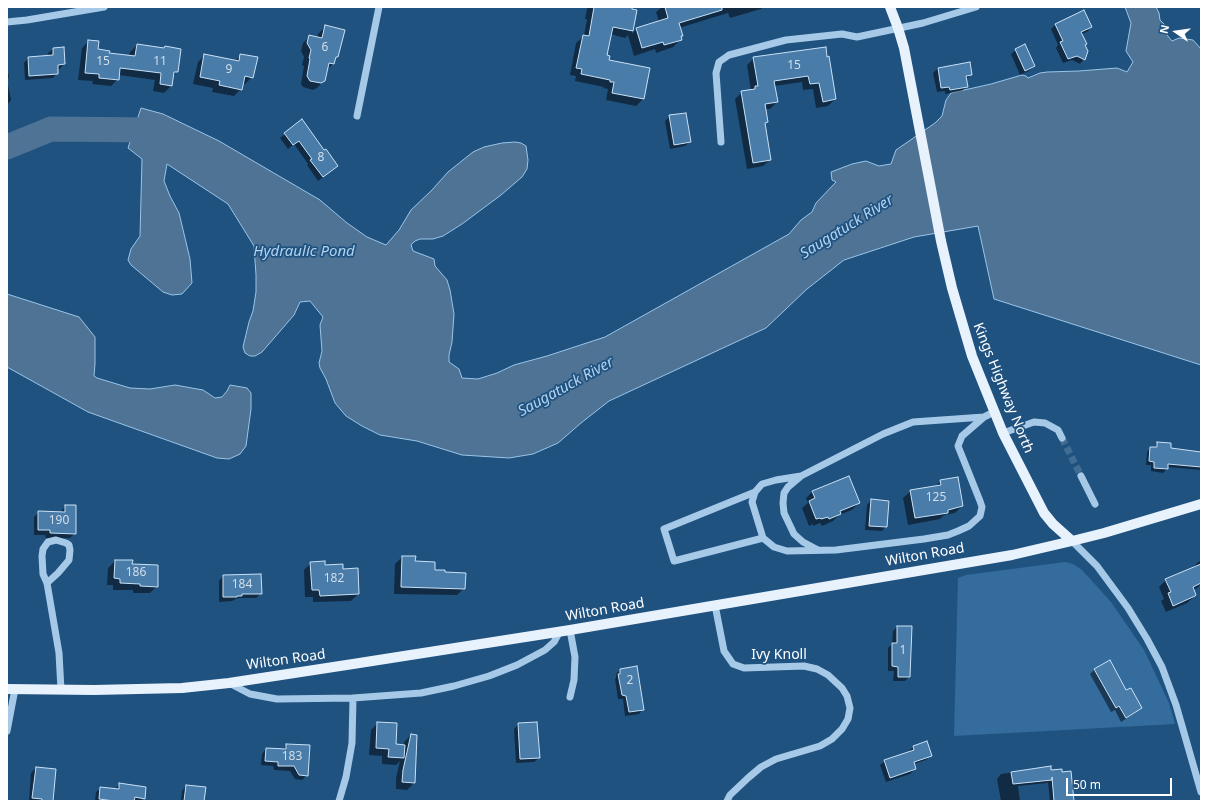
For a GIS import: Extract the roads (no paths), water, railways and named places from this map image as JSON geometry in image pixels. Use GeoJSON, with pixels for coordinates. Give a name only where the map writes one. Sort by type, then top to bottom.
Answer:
{"type":"FeatureCollection","features":[{"type":"Feature","properties":{"kind":"main road","name":"Kings Highway North"},"geometry":{"type":"LineString","coordinates":[[890,7],[904,48],[941,241],[952,288],[972,356],[1003,433],[1044,513],[1072,542]]}},
{"type":"Feature","properties":{"kind":"main road","name":"Wilton Road"},"geometry":{"type":"LineString","coordinates":[[11,689],[161,689],[229,683],[382,660],[714,606],[1012,555],[1072,542],[1201,504]]}},
{"type":"Feature","properties":{"kind":"street"},"geometry":{"type":"LineString","coordinates":[[7,22],[104,7]]}},
{"type":"Feature","properties":{"kind":"street"},"geometry":{"type":"LineString","coordinates":[[357,116],[379,7]]}},
{"type":"Feature","properties":{"kind":"street"},"geometry":{"type":"LineString","coordinates":[[721,142],[716,73],[720,62],[729,55],[786,40],[842,34],[857,37],[923,23],[976,7]]}},
{"type":"Feature","properties":{"kind":"street"},"geometry":{"type":"LineString","coordinates":[[801,476],[762,484],[755,492],[752,502],[763,538],[774,547],[787,551],[842,549],[924,539],[958,532],[975,522],[980,516],[981,512],[980,501],[958,446],[962,436],[984,417],[994,412]]}},
{"type":"Feature","properties":{"kind":"street"},"geometry":{"type":"LineString","coordinates":[[818,550],[803,542],[794,534],[784,513],[784,493],[788,487],[801,476],[883,434],[913,422],[984,417]]}},
{"type":"Feature","properties":{"kind":"street"},"geometry":{"type":"LineString","coordinates":[[1003,433],[1034,422],[1045,423],[1058,430],[1062,438]]}},
{"type":"Feature","properties":{"kind":"street"},"geometry":{"type":"LineString","coordinates":[[1081,476],[1096,504]]}},
{"type":"Feature","properties":{"kind":"street"},"geometry":{"type":"LineString","coordinates":[[755,492],[664,529],[674,561],[763,538]]}},
{"type":"Feature","properties":{"kind":"street"},"geometry":{"type":"LineString","coordinates":[[46,583],[58,573],[69,560],[70,550],[69,545],[66,543],[56,540],[48,542],[45,545],[42,556],[43,574],[59,653],[61,690]]}},
{"type":"Feature","properties":{"kind":"street","name":"Kings Highway North"},"geometry":{"type":"LineString","coordinates":[[1072,542],[1097,566],[1128,608],[1162,667],[1176,705],[1201,792]]}},
{"type":"Feature","properties":{"kind":"street","name":"Ivy Knoll"},"geometry":{"type":"LineString","coordinates":[[714,606],[724,651],[733,664],[744,668],[804,666],[817,669],[828,675],[842,688],[847,696],[850,708],[848,719],[842,729],[832,739],[820,746],[776,759],[761,767],[730,795],[727,801]]}},
{"type":"Feature","properties":{"kind":"street"},"geometry":{"type":"LineString","coordinates":[[229,683],[250,694],[277,699],[353,698],[421,693],[454,686],[518,665],[545,650],[565,630],[575,657],[574,680],[570,697]]}},
{"type":"Feature","properties":{"kind":"street"},"geometry":{"type":"LineString","coordinates":[[7,732],[11,689]]}},
{"type":"Feature","properties":{"kind":"street"},"geometry":{"type":"LineString","coordinates":[[339,801],[346,776],[352,743],[353,698]]}},
{"type":"Feature","properties":{"kind":"water","name":"Hydraulic Pond"},"geometry":{"type":"Polygon","coordinates":[[[1125,7],[1156,7],[1160,20],[1165,25],[1167,35],[1172,41],[1179,38],[1193,40],[1201,49],[1201,365],[994,299],[978,226],[914,237],[844,260],[807,289],[766,328],[609,401],[558,443],[533,454],[509,458],[462,455],[417,441],[380,435],[346,416],[335,403],[320,368],[319,363],[322,351],[320,325],[323,317],[310,301],[300,302],[294,315],[262,352],[255,356],[250,356],[245,353],[243,347],[253,311],[256,292],[254,246],[228,204],[167,164],[164,181],[179,213],[190,259],[192,283],[182,294],[172,295],[163,292],[131,265],[128,260],[131,249],[140,236],[142,159],[128,148],[141,108],[163,114],[219,141],[320,200],[347,223],[367,237],[386,245],[399,230],[411,210],[448,172],[473,152],[484,147],[502,143],[521,143],[526,146],[528,160],[527,169],[522,177],[501,195],[443,236],[433,239],[420,239],[411,245],[413,251],[434,259],[435,266],[447,280],[454,314],[449,362],[459,369],[462,378],[478,379],[497,373],[514,365],[605,337],[789,234],[801,220],[812,212],[816,203],[836,182],[832,180],[831,172],[852,164],[866,161],[879,166],[891,164],[896,150],[935,123],[942,116],[946,100],[951,93],[1022,75],[1028,78],[1047,72],[1117,68],[1127,72],[1133,62],[1126,51],[1131,23],[1125,7]]]}},
{"type":"Feature","properties":{"kind":"water"},"geometry":{"type":"Polygon","coordinates":[[[7,294],[79,317],[95,337],[94,376],[97,378],[130,388],[150,389],[175,385],[203,390],[215,398],[222,397],[230,385],[247,388],[251,393],[251,409],[246,446],[240,454],[229,459],[217,458],[88,412],[7,367],[7,294]]]}},
{"type":"Feature","properties":{"kind":"waterway","name":"Saugatuck River"},"geometry":{"type":"LineString","coordinates":[[7,147],[51,129],[155,130],[166,136]]}},
{"type":"Feature","properties":{"kind":"tunnel"},"geometry":{"type":"LineString","coordinates":[[1062,438],[1081,476]]}}]}
